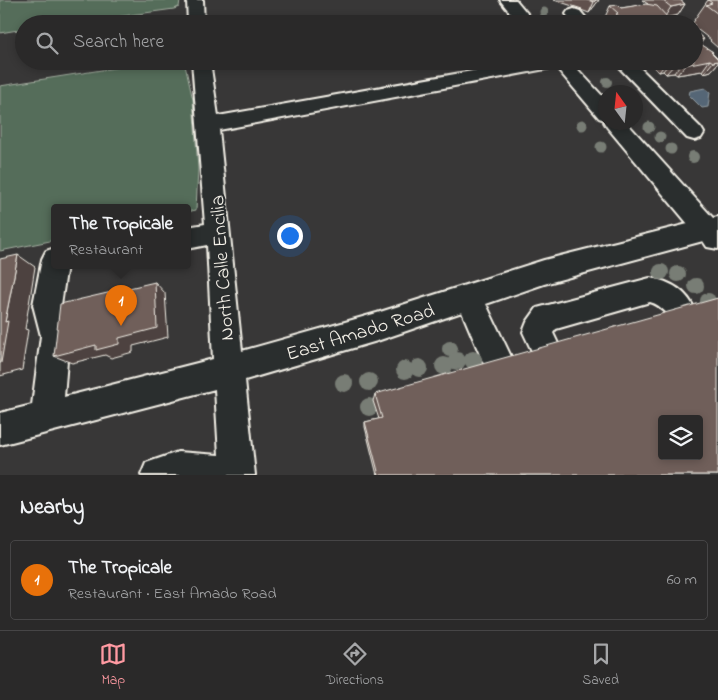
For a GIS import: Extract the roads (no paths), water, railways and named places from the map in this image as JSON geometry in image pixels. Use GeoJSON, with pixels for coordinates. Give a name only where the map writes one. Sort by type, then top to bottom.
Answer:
{"type":"FeatureCollection","features":[{"type":"Feature","properties":{"kind":"street"},"geometry":{"type":"LineString","coordinates":[[194,0],[195,15]]}},
{"type":"Feature","properties":{"kind":"street"},"geometry":{"type":"LineString","coordinates":[[508,0],[520,15]]}},
{"type":"Feature","properties":{"kind":"street","name":"North Calle Encilia"},"geometry":{"type":"LineString","coordinates":[[202,70],[209,125],[238,475]]}},
{"type":"Feature","properties":{"kind":"street"},"geometry":{"type":"LineString","coordinates":[[209,125],[512,70]]}},
{"type":"Feature","properties":{"kind":"street"},"geometry":{"type":"LineString","coordinates":[[569,70],[598,104]]}},
{"type":"Feature","properties":{"kind":"street"},"geometry":{"type":"LineString","coordinates":[[631,70],[694,133]]}},
{"type":"Feature","properties":{"kind":"street"},"geometry":{"type":"LineString","coordinates":[[621,130],[714,233]]}},
{"type":"Feature","properties":{"kind":"street"},"geometry":{"type":"LineString","coordinates":[[191,237],[218,232]]}},
{"type":"Feature","properties":{"kind":"street","name":"East Amado Road"},"geometry":{"type":"LineString","coordinates":[[0,429],[228,370],[377,327],[544,272],[714,233]]}},
{"type":"Feature","properties":{"kind":"street"},"geometry":{"type":"LineString","coordinates":[[46,417],[54,336],[46,305],[53,269]]}},
{"type":"Feature","properties":{"kind":"street"},"geometry":{"type":"LineString","coordinates":[[547,352],[537,332],[547,318],[650,290],[661,292],[670,297],[681,310]]}},
{"type":"Feature","properties":{"kind":"street"},"geometry":{"type":"LineString","coordinates":[[469,297],[500,365]]}},
{"type":"Feature","properties":{"kind":"street"},"geometry":{"type":"LineString","coordinates":[[158,475],[178,469],[238,475]]}},
{"type":"Feature","properties":{"kind":"water"},"geometry":{"type":"Polygon","coordinates":[[[705,88],[710,92],[708,107],[702,108],[689,95],[690,91],[705,88]]]}},
{"type":"Feature","properties":{"kind":"place","name":"The Tropicale"},"geometry":{"type":"Point","coordinates":[121,326]}}]}
